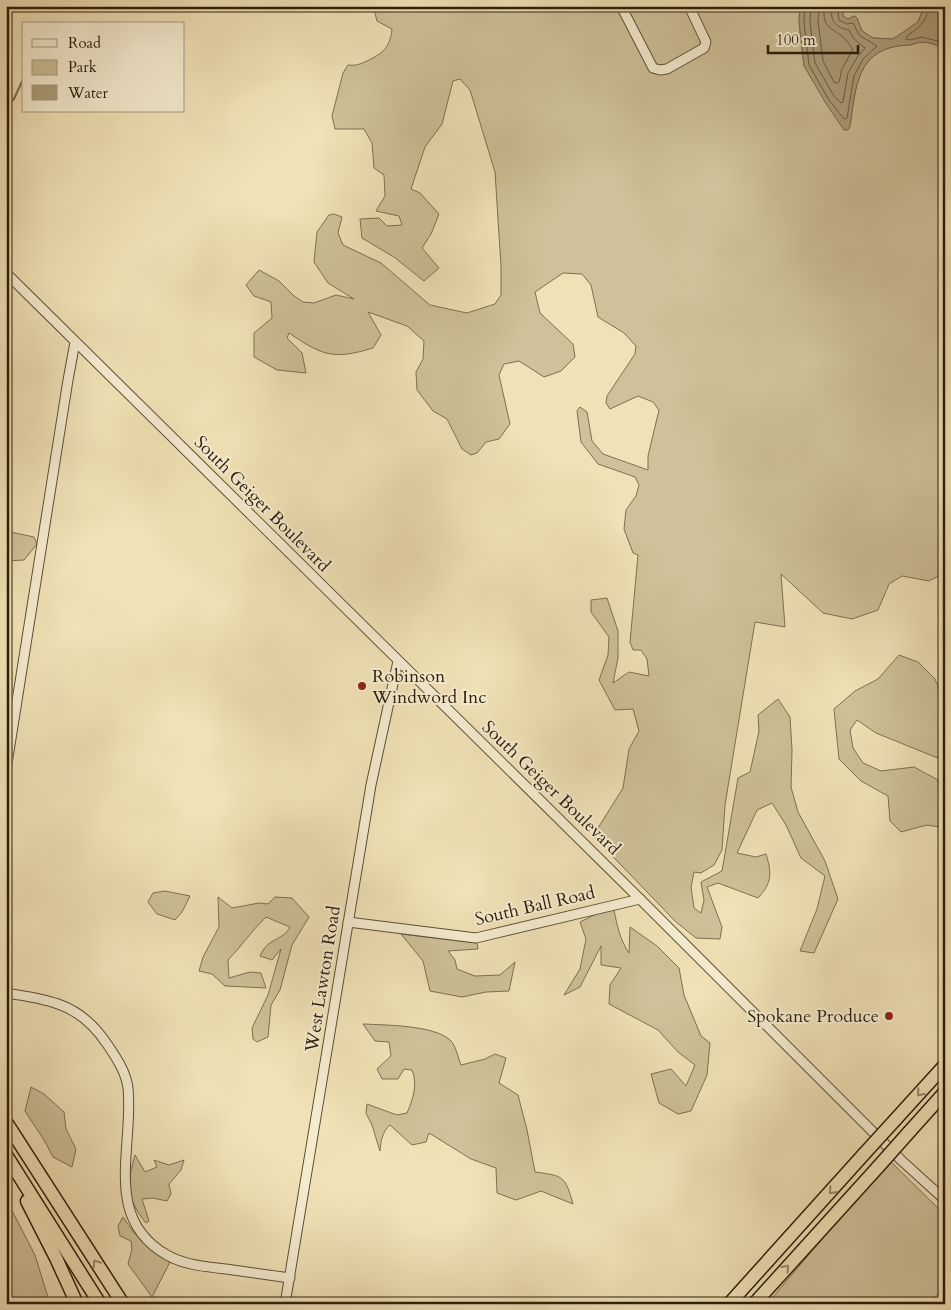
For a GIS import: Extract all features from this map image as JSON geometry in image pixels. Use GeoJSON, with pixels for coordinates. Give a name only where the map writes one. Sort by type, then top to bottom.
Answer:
{"type":"FeatureCollection","features":[{"type":"Feature","properties":{"kind":"highway"},"geometry":{"type":"LineString","coordinates":[[729,1304],[945,1065]]}},
{"type":"Feature","properties":{"kind":"highway"},"geometry":{"type":"LineString","coordinates":[[754,1304],[945,1094]]}},
{"type":"Feature","properties":{"kind":"highway"},"geometry":{"type":"LineString","coordinates":[[6,1122],[122,1304]]}},
{"type":"Feature","properties":{"kind":"highway"},"geometry":{"type":"LineString","coordinates":[[8,1157],[24,1196],[77,1304]]}},
{"type":"Feature","properties":{"kind":"highway"},"geometry":{"type":"LineString","coordinates":[[8,1157],[100,1304]]}},
{"type":"Feature","properties":{"kind":"street"},"geometry":{"type":"LineString","coordinates":[[621,6],[653,68],[660,70],[667,69],[704,48],[706,42],[689,6]]}},
{"type":"Feature","properties":{"kind":"street","name":"South Geiger Boulevard"},"geometry":{"type":"LineString","coordinates":[[6,273],[640,898],[900,1160],[945,1200]]}},
{"type":"Feature","properties":{"kind":"street"},"geometry":{"type":"LineString","coordinates":[[6,770],[75,342]]}},
{"type":"Feature","properties":{"kind":"street","name":"West Lawton Road"},"geometry":{"type":"LineString","coordinates":[[285,1304],[371,785],[398,661]]}},
{"type":"Feature","properties":{"kind":"street","name":"South Ball Road"},"geometry":{"type":"LineString","coordinates":[[348,922],[476,938],[640,898]]}},
{"type":"Feature","properties":{"kind":"street"},"geometry":{"type":"LineString","coordinates":[[6,993],[41,999],[59,1004],[72,1011],[94,1027],[114,1054],[123,1070],[128,1088],[127,1203],[133,1220],[148,1242],[168,1256],[179,1260],[205,1266],[290,1278]]}},
{"type":"Feature","properties":{"kind":"green space"},"geometry":{"type":"Polygon","coordinates":[[[373,6],[800,6],[799,22],[804,66],[850,126],[854,96],[862,71],[878,53],[891,47],[922,42],[945,48],[945,573],[929,581],[902,576],[889,584],[878,610],[852,619],[823,613],[781,574],[785,627],[755,622],[725,805],[722,850],[714,865],[701,873],[694,872],[691,887],[694,908],[701,913],[704,900],[701,882],[722,871],[738,778],[750,772],[759,731],[758,715],[778,699],[790,717],[792,750],[791,787],[798,812],[825,861],[838,899],[814,953],[800,951],[817,909],[825,876],[801,858],[786,825],[772,803],[757,810],[737,853],[756,857],[766,854],[770,877],[763,893],[758,898],[718,883],[707,887],[722,927],[720,939],[696,938],[676,922],[593,836],[623,788],[629,749],[639,731],[633,709],[615,710],[599,680],[608,655],[609,637],[591,612],[591,600],[607,598],[618,631],[618,658],[613,683],[629,672],[649,676],[647,659],[641,650],[633,650],[630,642],[638,555],[633,553],[624,529],[626,510],[636,496],[639,485],[635,477],[598,464],[581,442],[577,411],[580,407],[587,412],[592,441],[603,454],[648,470],[648,456],[659,410],[653,402],[638,396],[610,409],[606,403],[607,396],[635,354],[636,346],[624,333],[598,317],[591,285],[582,274],[563,273],[535,292],[540,313],[573,344],[575,357],[561,371],[544,377],[519,361],[504,364],[499,375],[510,424],[499,439],[486,442],[477,453],[471,455],[462,449],[447,419],[433,411],[417,390],[416,372],[423,359],[424,341],[407,326],[368,312],[381,335],[373,348],[338,355],[329,354],[311,347],[289,333],[287,338],[302,353],[306,373],[277,370],[254,357],[254,333],[272,318],[271,302],[254,296],[246,285],[259,270],[279,281],[303,302],[314,303],[336,295],[354,299],[328,283],[314,262],[317,232],[329,215],[334,214],[342,217],[338,233],[343,245],[381,263],[430,305],[467,313],[495,304],[501,295],[495,172],[470,90],[460,79],[453,81],[442,124],[425,147],[411,189],[420,193],[439,214],[431,234],[422,248],[439,268],[424,281],[394,257],[362,238],[360,219],[379,218],[387,226],[402,225],[399,216],[376,211],[385,196],[384,175],[374,168],[372,143],[364,129],[335,129],[332,116],[343,73],[348,65],[358,64],[373,58],[385,49],[390,41],[392,29],[377,21],[373,6]]]}},
{"type":"Feature","properties":{"kind":"green space"},"geometry":{"type":"Polygon","coordinates":[[[848,6],[922,6],[922,12],[918,22],[893,39],[873,38],[862,31],[857,18],[854,16],[848,19],[843,16],[843,12],[848,6]]]}},
{"type":"Feature","properties":{"kind":"green space"},"geometry":{"type":"Polygon","coordinates":[[[6,531],[34,537],[37,544],[24,560],[6,561],[6,531]]]}},
{"type":"Feature","properties":{"kind":"green space"},"geometry":{"type":"Polygon","coordinates":[[[899,655],[918,662],[935,679],[945,704],[945,759],[935,757],[876,733],[857,720],[850,730],[853,748],[863,763],[881,771],[914,767],[938,780],[945,802],[945,828],[927,825],[901,832],[890,821],[888,796],[861,781],[839,759],[834,709],[855,691],[878,679],[899,655]]]}},
{"type":"Feature","properties":{"kind":"green space"},"geometry":{"type":"Polygon","coordinates":[[[165,891],[190,896],[182,912],[175,920],[157,914],[148,902],[153,893],[165,891]]]}},
{"type":"Feature","properties":{"kind":"green space"},"geometry":{"type":"Polygon","coordinates":[[[218,897],[232,908],[259,903],[268,904],[275,897],[292,898],[309,917],[292,945],[280,990],[271,1005],[268,1037],[257,1042],[253,1039],[252,1028],[268,995],[281,949],[272,960],[260,956],[267,945],[283,935],[290,927],[266,917],[228,960],[229,978],[250,972],[261,973],[266,988],[225,986],[212,974],[199,971],[203,957],[219,927],[218,897]]]}},
{"type":"Feature","properties":{"kind":"green space"},"geometry":{"type":"Polygon","coordinates":[[[614,910],[621,938],[629,953],[630,927],[657,946],[679,968],[684,995],[701,1036],[710,1043],[707,1075],[691,1111],[678,1114],[659,1103],[651,1074],[671,1069],[686,1086],[695,1065],[678,1052],[658,1030],[609,1004],[610,985],[621,968],[601,965],[601,946],[580,987],[564,995],[580,969],[586,939],[580,922],[600,912],[614,910]]]}},
{"type":"Feature","properties":{"kind":"green space"},"geometry":{"type":"Polygon","coordinates":[[[401,934],[477,943],[478,949],[448,951],[455,960],[457,969],[475,976],[500,975],[515,962],[509,991],[486,992],[462,997],[430,991],[423,961],[401,934]]]}},
{"type":"Feature","properties":{"kind":"green space"},"geometry":{"type":"Polygon","coordinates":[[[363,1024],[408,1027],[433,1031],[443,1035],[454,1045],[461,1065],[485,1059],[495,1054],[506,1058],[499,1083],[518,1095],[535,1172],[557,1176],[562,1179],[568,1187],[573,1204],[541,1191],[516,1200],[497,1193],[496,1168],[471,1159],[429,1133],[426,1142],[412,1145],[390,1125],[381,1140],[380,1151],[366,1113],[367,1104],[397,1115],[407,1113],[413,1097],[415,1081],[412,1070],[404,1069],[398,1079],[382,1079],[377,1069],[391,1056],[389,1042],[375,1041],[363,1024]]]}},
{"type":"Feature","properties":{"kind":"green space"},"geometry":{"type":"Polygon","coordinates":[[[31,1087],[44,1094],[64,1112],[66,1129],[76,1149],[72,1167],[53,1157],[25,1111],[31,1087]]]}},
{"type":"Feature","properties":{"kind":"green space"},"geometry":{"type":"Polygon","coordinates":[[[135,1155],[145,1172],[157,1167],[154,1160],[169,1165],[184,1160],[181,1170],[169,1184],[171,1194],[167,1201],[153,1198],[142,1199],[149,1221],[146,1223],[135,1206],[130,1190],[135,1155]]]}},
{"type":"Feature","properties":{"kind":"green space"},"geometry":{"type":"Polygon","coordinates":[[[889,1160],[945,1215],[945,1288],[933,1299],[936,1304],[767,1304],[889,1160]]]}},
{"type":"Feature","properties":{"kind":"green space"},"geometry":{"type":"Polygon","coordinates":[[[6,1199],[35,1255],[50,1304],[6,1304],[6,1199]]]}},
{"type":"Feature","properties":{"kind":"green space"},"geometry":{"type":"Polygon","coordinates":[[[123,1217],[144,1243],[155,1253],[170,1262],[152,1297],[128,1264],[132,1249],[131,1241],[120,1236],[118,1226],[123,1217]]]}},
{"type":"Feature","properties":{"kind":"water"},"geometry":{"type":"Polygon","coordinates":[[[800,6],[848,6],[843,12],[843,16],[848,19],[854,16],[857,18],[862,31],[873,38],[893,39],[918,22],[922,6],[939,6],[940,16],[945,18],[945,48],[922,42],[891,47],[878,53],[862,71],[854,96],[850,126],[848,130],[844,130],[804,66],[799,22],[800,6]]]}},
{"type":"Feature","properties":{"kind":"waterway"},"geometry":{"type":"LineString","coordinates":[[6,107],[14,99],[22,81]]}},
{"type":"Feature","properties":{"kind":"place","name":"Robinson Windword Inc"},"geometry":{"type":"Point","coordinates":[362,686]}},
{"type":"Feature","properties":{"kind":"place","name":"Spokane Produce"},"geometry":{"type":"Point","coordinates":[889,1016]}}]}
